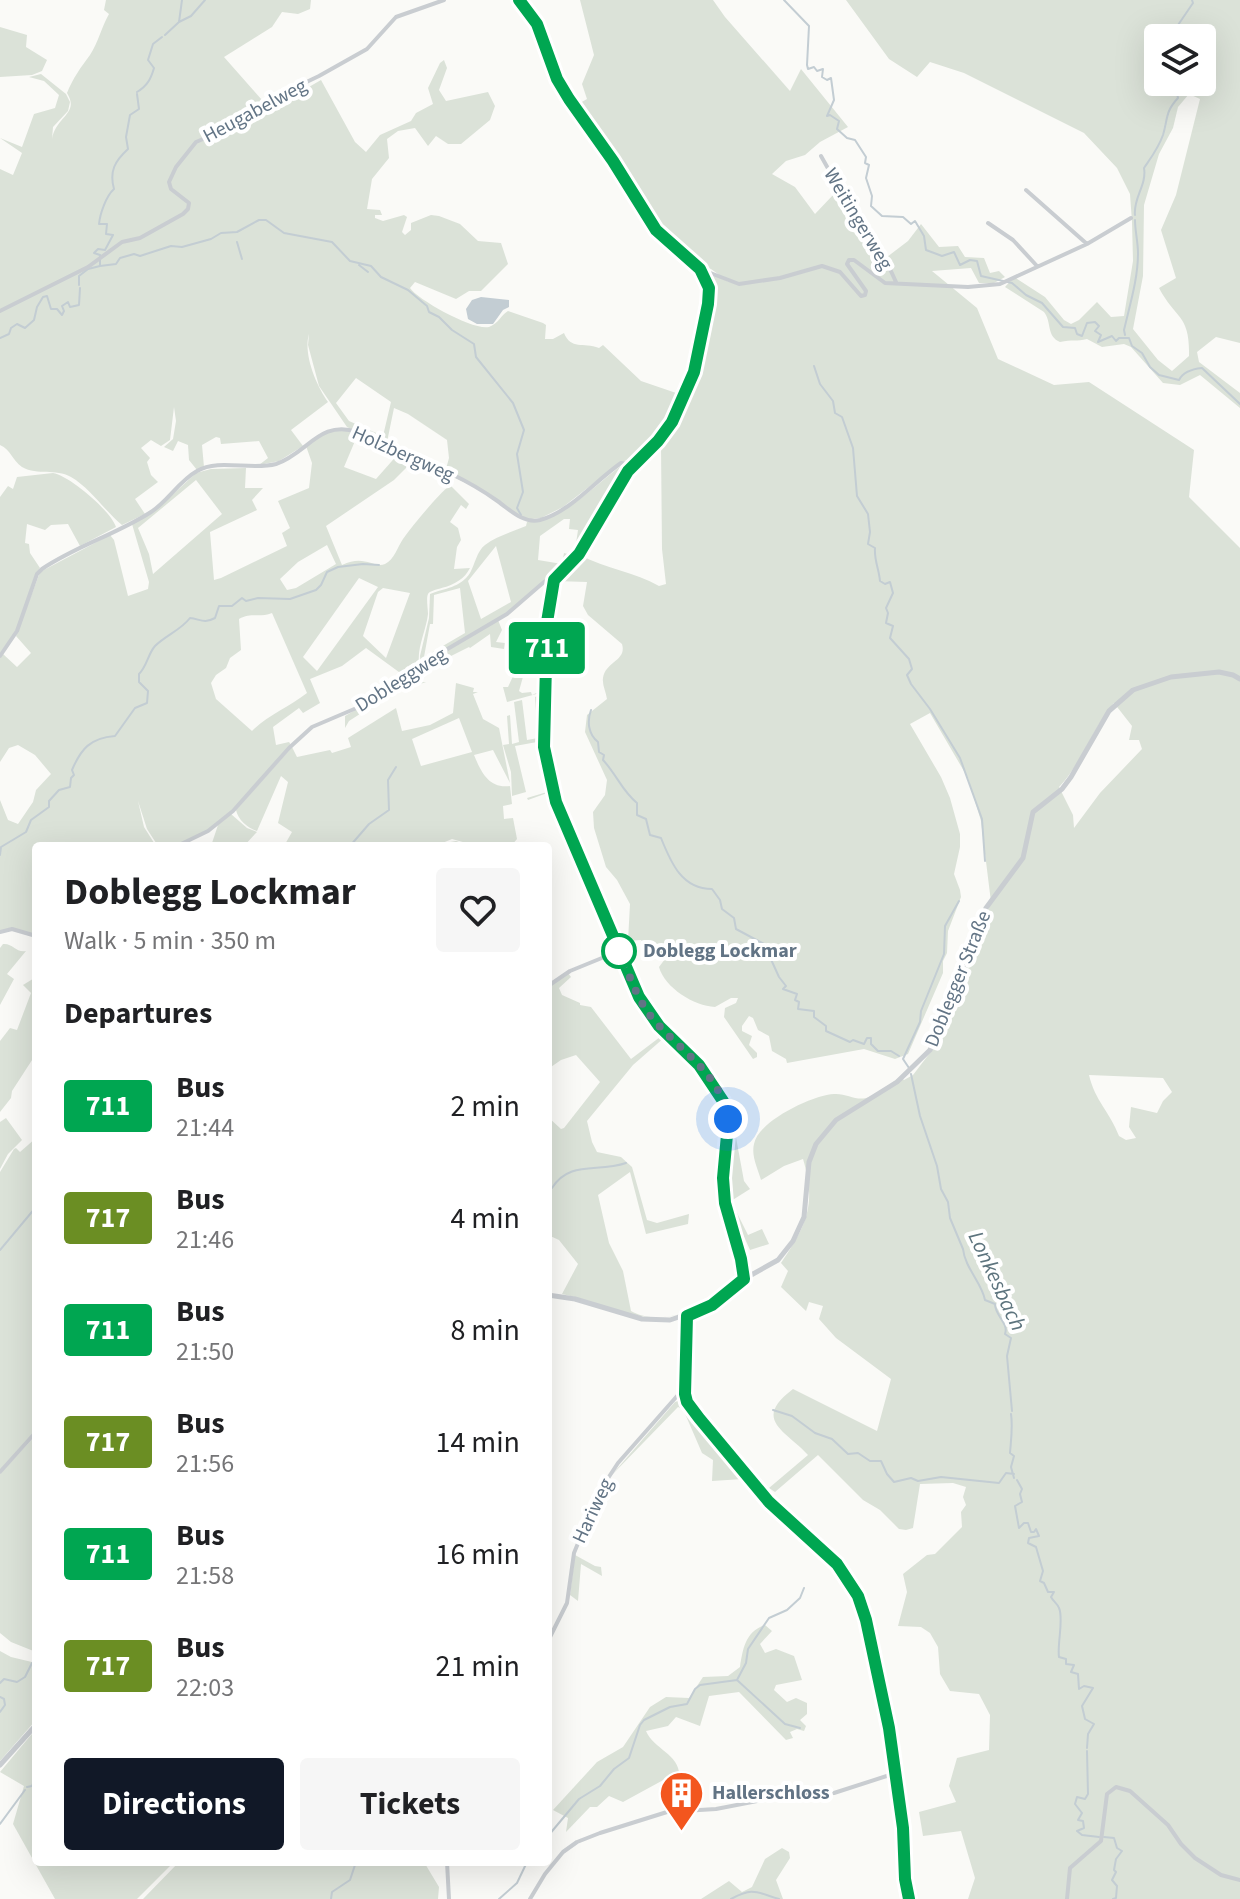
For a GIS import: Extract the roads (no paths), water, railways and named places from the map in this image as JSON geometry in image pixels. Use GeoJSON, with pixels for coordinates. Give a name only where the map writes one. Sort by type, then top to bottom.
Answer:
{"type":"FeatureCollection","features":[{"type":"Feature","properties":{"kind":"street","name":"Heugabelweg"},"geometry":{"type":"LineString","coordinates":[[0,311],[101,258],[122,242],[140,238],[188,209],[186,198],[171,189],[169,182],[176,167],[196,142],[234,126],[256,113],[269,100],[367,49],[393,19],[444,0]]}},
{"type":"Feature","properties":{"kind":"street"},"geometry":{"type":"LineString","coordinates":[[519,0],[537,24],[557,79],[656,230],[700,269],[707,283],[709,296],[691,380],[670,425],[633,464]]}},
{"type":"Feature","properties":{"kind":"street","name":"Weitingerweg"},"geometry":{"type":"LineString","coordinates":[[821,156],[852,211],[884,256],[896,282]]}},
{"type":"Feature","properties":{"kind":"street"},"geometry":{"type":"LineString","coordinates":[[1026,190],[1087,244]]}},
{"type":"Feature","properties":{"kind":"street"},"geometry":{"type":"LineString","coordinates":[[700,269],[739,284],[780,278],[822,266],[840,272],[857,294],[865,295],[862,282],[847,264],[849,260],[854,260],[885,283],[968,287],[1003,283],[1087,244],[1131,218]]}},
{"type":"Feature","properties":{"kind":"street"},"geometry":{"type":"LineString","coordinates":[[988,223],[1013,240],[1038,266]]}},
{"type":"Feature","properties":{"kind":"street","name":"Holzbergweg"},"geometry":{"type":"LineString","coordinates":[[0,656],[17,631],[37,574],[42,569],[149,514],[199,470],[280,462],[326,431],[342,428],[357,432],[468,483],[521,518],[531,521],[563,508],[621,463],[633,464]]}},
{"type":"Feature","properties":{"kind":"street","name":"Dobleggweg"},"geometry":{"type":"LineString","coordinates":[[185,842],[208,831],[233,811],[312,727],[366,704],[421,664],[504,616],[544,582],[555,578],[579,554],[633,464]]}},
{"type":"Feature","properties":{"kind":"street"},"geometry":{"type":"LineString","coordinates":[[555,578],[549,596],[547,622],[545,760],[556,802],[646,1009],[699,1065],[723,1101],[728,1124],[723,1178],[725,1203],[744,1279]]}},
{"type":"Feature","properties":{"kind":"street","name":"Doblegger Straße"},"geometry":{"type":"LineString","coordinates":[[552,1296],[642,1319],[663,1321],[687,1316],[712,1305],[744,1279],[778,1260],[795,1238],[806,1208],[810,1160],[827,1128],[897,1082],[930,1050],[986,908],[1023,858],[1033,812],[1062,789],[1112,708],[1133,690],[1180,675],[1219,672],[1240,679]]}},
{"type":"Feature","properties":{"kind":"street"},"geometry":{"type":"LineString","coordinates":[[0,932],[12,929],[32,935]]}},
{"type":"Feature","properties":{"kind":"street"},"geometry":{"type":"LineString","coordinates":[[552,983],[570,971],[619,951]]}},
{"type":"Feature","properties":{"kind":"street"},"geometry":{"type":"LineString","coordinates":[[687,1316],[687,1402],[769,1502],[840,1567],[854,1588],[865,1616],[896,1773],[908,1899]]}},
{"type":"Feature","properties":{"kind":"street","name":"Hariweg"},"geometry":{"type":"LineString","coordinates":[[552,1633],[566,1606],[574,1554],[599,1492],[618,1463],[685,1387]]}},
{"type":"Feature","properties":{"kind":"street"},"geometry":{"type":"LineString","coordinates":[[675,1399],[687,1402]]}},
{"type":"Feature","properties":{"kind":"street"},"geometry":{"type":"LineString","coordinates":[[0,1472],[32,1436]]}},
{"type":"Feature","properties":{"kind":"street"},"geometry":{"type":"LineString","coordinates":[[0,1765],[32,1729]]}},
{"type":"Feature","properties":{"kind":"street"},"geometry":{"type":"LineString","coordinates":[[552,1865],[577,1842],[667,1812],[709,1810],[778,1797],[834,1793],[896,1773]]}},
{"type":"Feature","properties":{"kind":"street"},"geometry":{"type":"LineString","coordinates":[[1067,1899],[1070,1868],[1099,1844],[1103,1836],[1107,1794],[1116,1787],[1130,1791],[1168,1825],[1195,1858],[1221,1875],[1240,1880]]}},
{"type":"Feature","properties":{"kind":"street"},"geometry":{"type":"LineString","coordinates":[[447,1866],[449,1899]]}},
{"type":"Feature","properties":{"kind":"street"},"geometry":{"type":"LineString","coordinates":[[530,1899],[552,1866]]}},
{"type":"Feature","properties":{"kind":"waterway"},"geometry":{"type":"LineString","coordinates":[[165,35],[179,22],[182,0]]}},
{"type":"Feature","properties":{"kind":"waterway"},"geometry":{"type":"LineString","coordinates":[[179,22],[191,16],[205,0]]}},
{"type":"Feature","properties":{"kind":"waterway"},"geometry":{"type":"LineString","coordinates":[[784,0],[809,26],[808,69],[823,69],[822,77],[827,80],[831,78],[834,100],[827,116],[839,121],[837,129],[847,138],[855,140],[866,157],[871,206],[882,216],[903,217],[911,224],[915,221],[924,236],[926,250],[942,256],[954,252],[960,265],[970,260],[977,261],[981,276],[1012,283],[1042,303],[1063,327],[1075,328],[1077,334],[1082,336],[1087,323],[1095,322],[1099,326],[1095,331],[1101,335],[1098,342],[1112,336],[1116,341],[1129,338],[1132,346],[1142,353],[1159,375],[1179,380],[1188,371],[1202,368],[1240,404]]}},
{"type":"Feature","properties":{"kind":"waterway"},"geometry":{"type":"LineString","coordinates":[[1179,24],[1192,0]]}},
{"type":"Feature","properties":{"kind":"waterway"},"geometry":{"type":"LineString","coordinates":[[137,92],[151,76],[154,68],[148,60],[153,44],[162,37]]}},
{"type":"Feature","properties":{"kind":"waterway"},"geometry":{"type":"LineString","coordinates":[[79,285],[79,276],[88,269],[100,266],[100,255],[94,253],[98,249],[105,250],[113,235],[106,234],[107,224],[99,224],[102,210],[114,189],[114,167],[128,149],[126,137],[130,115],[139,109],[137,94]]}},
{"type":"Feature","properties":{"kind":"waterway"},"geometry":{"type":"LineString","coordinates":[[1135,215],[1144,168],[1161,140],[1169,111],[1178,96]]}},
{"type":"Feature","properties":{"kind":"waterway"},"geometry":{"type":"LineString","coordinates":[[100,266],[116,264],[120,258],[134,254],[140,256],[171,246],[182,247],[211,239],[221,233],[237,232],[259,220],[266,220],[284,233],[332,242],[350,261],[371,266],[381,277],[408,290],[427,306],[429,312],[474,344],[476,357],[513,403],[524,430],[517,454],[523,492],[517,508],[521,515]]}},
{"type":"Feature","properties":{"kind":"waterway"},"geometry":{"type":"LineString","coordinates":[[1125,335],[1138,263],[1135,220]]}},
{"type":"Feature","properties":{"kind":"waterway"},"geometry":{"type":"LineString","coordinates":[[237,242],[242,259]]}},
{"type":"Feature","properties":{"kind":"waterway"},"geometry":{"type":"LineString","coordinates":[[359,265],[368,272]]}},
{"type":"Feature","properties":{"kind":"waterway"},"geometry":{"type":"LineString","coordinates":[[0,338],[9,334],[17,324],[25,328],[34,320],[43,297],[47,296],[51,309],[57,309],[62,315],[62,306],[68,302],[70,307],[79,305],[80,288]]}},
{"type":"Feature","properties":{"kind":"waterway","name":"Lonkesbach"},"geometry":{"type":"LineString","coordinates":[[814,366],[820,384],[833,401],[835,413],[842,417],[853,448],[857,496],[868,514],[868,544],[875,548],[880,581],[885,584],[890,582],[893,593],[886,608],[886,623],[893,626],[890,638],[909,659],[912,669],[907,675],[911,684],[960,758],[982,819],[985,861]]}},
{"type":"Feature","properties":{"kind":"waterway"},"geometry":{"type":"LineString","coordinates":[[0,855],[1,847],[26,832],[31,820],[49,807],[49,801],[59,790],[70,787],[74,775],[72,770],[83,751],[99,739],[115,736],[135,708],[147,703],[148,691],[139,682],[139,674],[155,646],[190,618],[211,620],[215,618],[219,606],[232,606],[242,598],[246,601],[258,598],[290,599],[316,590],[327,572],[338,567],[379,565]]}},
{"type":"Feature","properties":{"kind":"waterway"},"geometry":{"type":"LineString","coordinates":[[591,710],[589,727],[598,742],[599,752],[637,803],[637,815],[646,819],[650,835],[661,838],[674,865],[685,879],[693,885],[712,889],[722,909],[734,918],[736,929],[764,944],[786,986],[783,989],[797,994],[798,1009],[814,1011],[814,1017],[826,1026],[826,1031],[850,1042],[853,1040],[864,1044],[867,1038],[871,1038],[871,1044],[878,1051],[891,1051],[899,1056]]}},
{"type":"Feature","properties":{"kind":"waterway"},"geometry":{"type":"LineString","coordinates":[[353,842],[369,824],[389,810],[388,780],[396,767]]}},
{"type":"Feature","properties":{"kind":"waterway","name":"Lonkesbach"},"geometry":{"type":"LineString","coordinates":[[909,1068],[903,1059],[944,954],[945,926],[959,901]]}},
{"type":"Feature","properties":{"kind":"waterway","name":"Lonkesbach"},"geometry":{"type":"LineString","coordinates":[[911,1074],[941,1189],[967,1263],[985,1300],[995,1304],[1005,1326],[1005,1334],[1011,1338],[1007,1356],[1012,1411]]}},
{"type":"Feature","properties":{"kind":"waterway"},"geometry":{"type":"LineString","coordinates":[[552,1188],[559,1179],[576,1170],[626,1163]]}},
{"type":"Feature","properties":{"kind":"waterway"},"geometry":{"type":"LineString","coordinates":[[0,1250],[32,1212]]}},
{"type":"Feature","properties":{"kind":"waterway"},"geometry":{"type":"LineString","coordinates":[[773,1410],[792,1416],[815,1433],[832,1439],[848,1454],[858,1453],[870,1461],[881,1461],[894,1482],[941,1477],[999,1483],[1006,1473],[1014,1474]]}},
{"type":"Feature","properties":{"kind":"waterway","name":"Lonkesbach"},"geometry":{"type":"LineString","coordinates":[[1011,1414],[1010,1453],[1014,1456],[1011,1467],[1014,1478]]}},
{"type":"Feature","properties":{"kind":"waterway","name":"Lonkesbach"},"geometry":{"type":"LineString","coordinates":[[1017,1480],[1022,1489],[1022,1502],[1015,1506],[1019,1528],[1028,1523],[1031,1532],[1036,1529],[1039,1536],[1029,1538],[1028,1543],[1036,1547],[1043,1571],[1040,1581],[1048,1592],[1054,1592],[1051,1597],[1060,1613],[1059,1657],[1066,1659],[1066,1664],[1074,1665],[1071,1672],[1078,1674],[1079,1689],[1084,1686],[1093,1688],[1082,1706],[1085,1719],[1094,1724],[1088,1734],[1087,1748]]}},
{"type":"Feature","properties":{"kind":"waterway"},"geometry":{"type":"LineString","coordinates":[[552,1831],[579,1799],[600,1786],[614,1769],[629,1758],[644,1720],[670,1707],[687,1704],[700,1685],[737,1680],[746,1663],[748,1649],[769,1618],[787,1610],[800,1598],[804,1588]]}},
{"type":"Feature","properties":{"kind":"waterway"},"geometry":{"type":"LineString","coordinates":[[0,1683],[4,1679],[17,1682],[25,1677],[32,1663]]}},
{"type":"Feature","properties":{"kind":"waterway"},"geometry":{"type":"LineString","coordinates":[[737,1680],[785,1724],[800,1728]]}},
{"type":"Feature","properties":{"kind":"waterway"},"geometry":{"type":"LineString","coordinates":[[0,1697],[5,1705],[0,1712]]}},
{"type":"Feature","properties":{"kind":"waterway","name":"Lonkesbach"},"geometry":{"type":"LineString","coordinates":[[1087,1751],[1088,1794],[1085,1799],[1077,1797],[1075,1804],[1082,1813],[1078,1820],[1083,1821],[1084,1828],[1077,1831],[1082,1835],[1099,1837]]}},
{"type":"Feature","properties":{"kind":"waterway"},"geometry":{"type":"LineString","coordinates":[[27,1787],[32,1786]]}},
{"type":"Feature","properties":{"kind":"waterway"},"geometry":{"type":"LineString","coordinates":[[0,1824],[25,1790]]}},
{"type":"Feature","properties":{"kind":"waterway","name":"Lonkesbach"},"geometry":{"type":"LineString","coordinates":[[1104,1837],[1114,1838],[1117,1848],[1122,1851],[1116,1859],[1116,1872],[1112,1880],[1117,1886],[1116,1898],[1113,1899]]}},
{"type":"Feature","properties":{"kind":"waterway"},"geometry":{"type":"LineString","coordinates":[[331,1899],[332,1892],[350,1880],[355,1866]]}},
{"type":"Feature","properties":{"kind":"waterway"},"geometry":{"type":"LineString","coordinates":[[499,1899],[517,1883],[525,1866]]}},
{"type":"Feature","properties":{"kind":"waterway"},"geometry":{"type":"LineString","coordinates":[[731,1899],[755,1892],[779,1899]]}},
{"type":"Feature","properties":{"kind":"place","name":"Doblegg Lockmar"},"geometry":{"type":"Point","coordinates":[619,951]}},
{"type":"Feature","properties":{"kind":"place","name":"Hallerschloss"},"geometry":{"type":"Point","coordinates":[681,1832]}}]}
